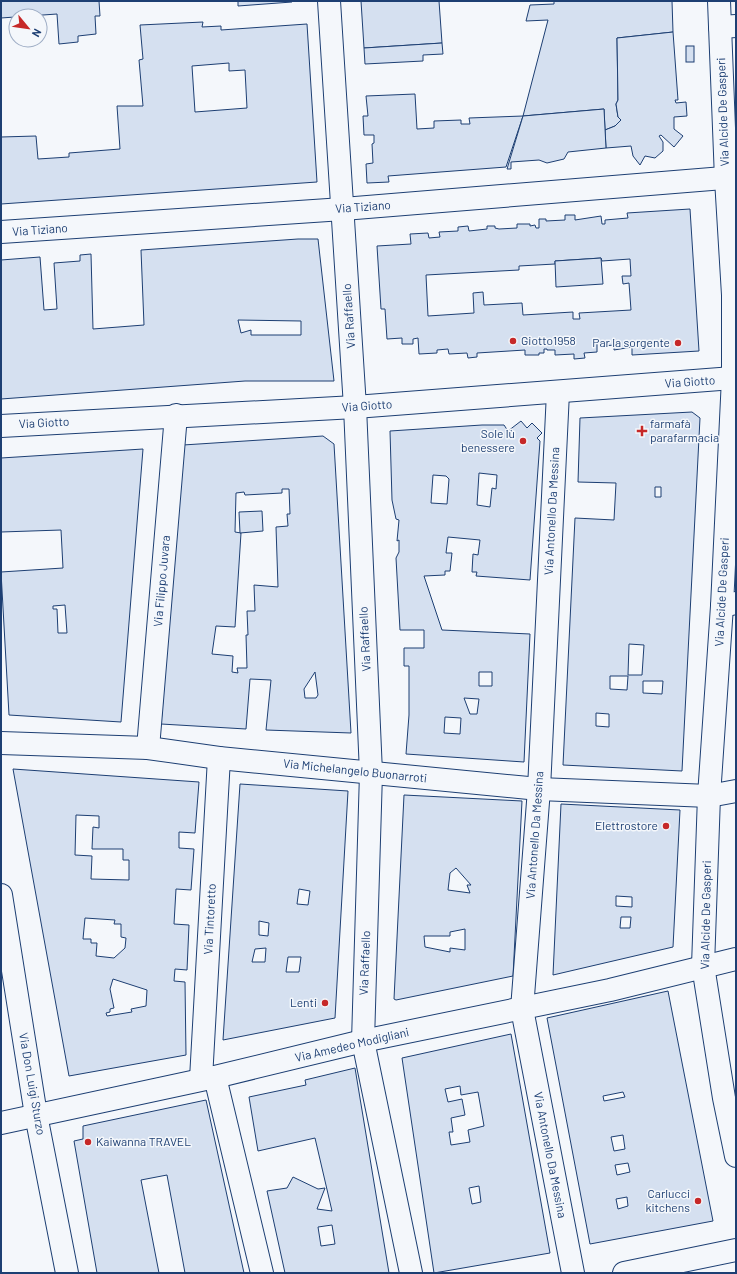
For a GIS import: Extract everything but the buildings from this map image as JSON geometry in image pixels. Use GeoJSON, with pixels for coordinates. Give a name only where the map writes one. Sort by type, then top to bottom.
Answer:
{"type":"FeatureCollection","features":[{"type":"Feature","properties":{"kind":"street","name":"Via Raffaello"},"geometry":{"type":"LineString","coordinates":[[329,1],[355,407],[371,773],[363,1041],[411,1273]]}},
{"type":"Feature","properties":{"kind":"street","name":"Via Alcide De Gasperi"},"geometry":{"type":"LineString","coordinates":[[719,1],[728,27],[734,378],[729,605],[709,796],[704,966],[724,1098],[736,1156]]}},
{"type":"Feature","properties":{"kind":"street","name":"Via Tiziano"},"geometry":{"type":"LineString","coordinates":[[1,232],[342,209],[731,178]]}},
{"type":"Feature","properties":{"kind":"street","name":"Via Giotto"},"geometry":{"type":"LineString","coordinates":[[1,426],[176,415],[355,407],[734,378]]}},
{"type":"Feature","properties":{"kind":"street","name":"Via Antonello Da Messina"},"geometry":{"type":"LineString","coordinates":[[558,392],[539,789],[522,1009],[573,1273]]}},
{"type":"Feature","properties":{"kind":"street","name":"Via Filippo Juvara"},"geometry":{"type":"LineString","coordinates":[[148,748],[176,415]]}},
{"type":"Feature","properties":{"kind":"street","name":"Via Michelangelo Buonarroti"},"geometry":{"type":"LineString","coordinates":[[1,743],[148,748],[219,758],[539,789],[709,796],[736,790]]}},
{"type":"Feature","properties":{"kind":"street","name":"Via Tintoretto"},"geometry":{"type":"LineString","coordinates":[[219,758],[208,1078],[262,1273]]}},
{"type":"Feature","properties":{"kind":"street","name":"Via Don Luigi Sturzo"},"geometry":{"type":"LineString","coordinates":[[1,895],[36,1115],[67,1273]]}},
{"type":"Feature","properties":{"kind":"street","name":"Via Amedeo Modigliani"},"geometry":{"type":"LineString","coordinates":[[1,1123],[208,1078],[363,1041],[610,990],[736,959]]}},
{"type":"Feature","properties":{"kind":"street"},"geometry":{"type":"LineString","coordinates":[[624,1273],[736,1250]]}},
{"type":"Feature","properties":{"kind":"place","name":"Giotto1958"},"geometry":{"type":"Point","coordinates":[513,341]}},
{"type":"Feature","properties":{"kind":"place","name":"Par la sorgente"},"geometry":{"type":"Point","coordinates":[678,343]}},
{"type":"Feature","properties":{"kind":"place","name":"farmafà parafarmacia"},"geometry":{"type":"Point","coordinates":[642,431]}},
{"type":"Feature","properties":{"kind":"place","name":"Sole lù benessere"},"geometry":{"type":"Point","coordinates":[523,441]}},
{"type":"Feature","properties":{"kind":"place","name":"Elettrostore"},"geometry":{"type":"Point","coordinates":[666,826]}},
{"type":"Feature","properties":{"kind":"place","name":"Lenti"},"geometry":{"type":"Point","coordinates":[325,1003]}},
{"type":"Feature","properties":{"kind":"place","name":"Kaiwanna TRAVEL"},"geometry":{"type":"Point","coordinates":[88,1142]}},
{"type":"Feature","properties":{"kind":"place","name":"Carlucci kitchens"},"geometry":{"type":"Point","coordinates":[698,1201]}}]}
